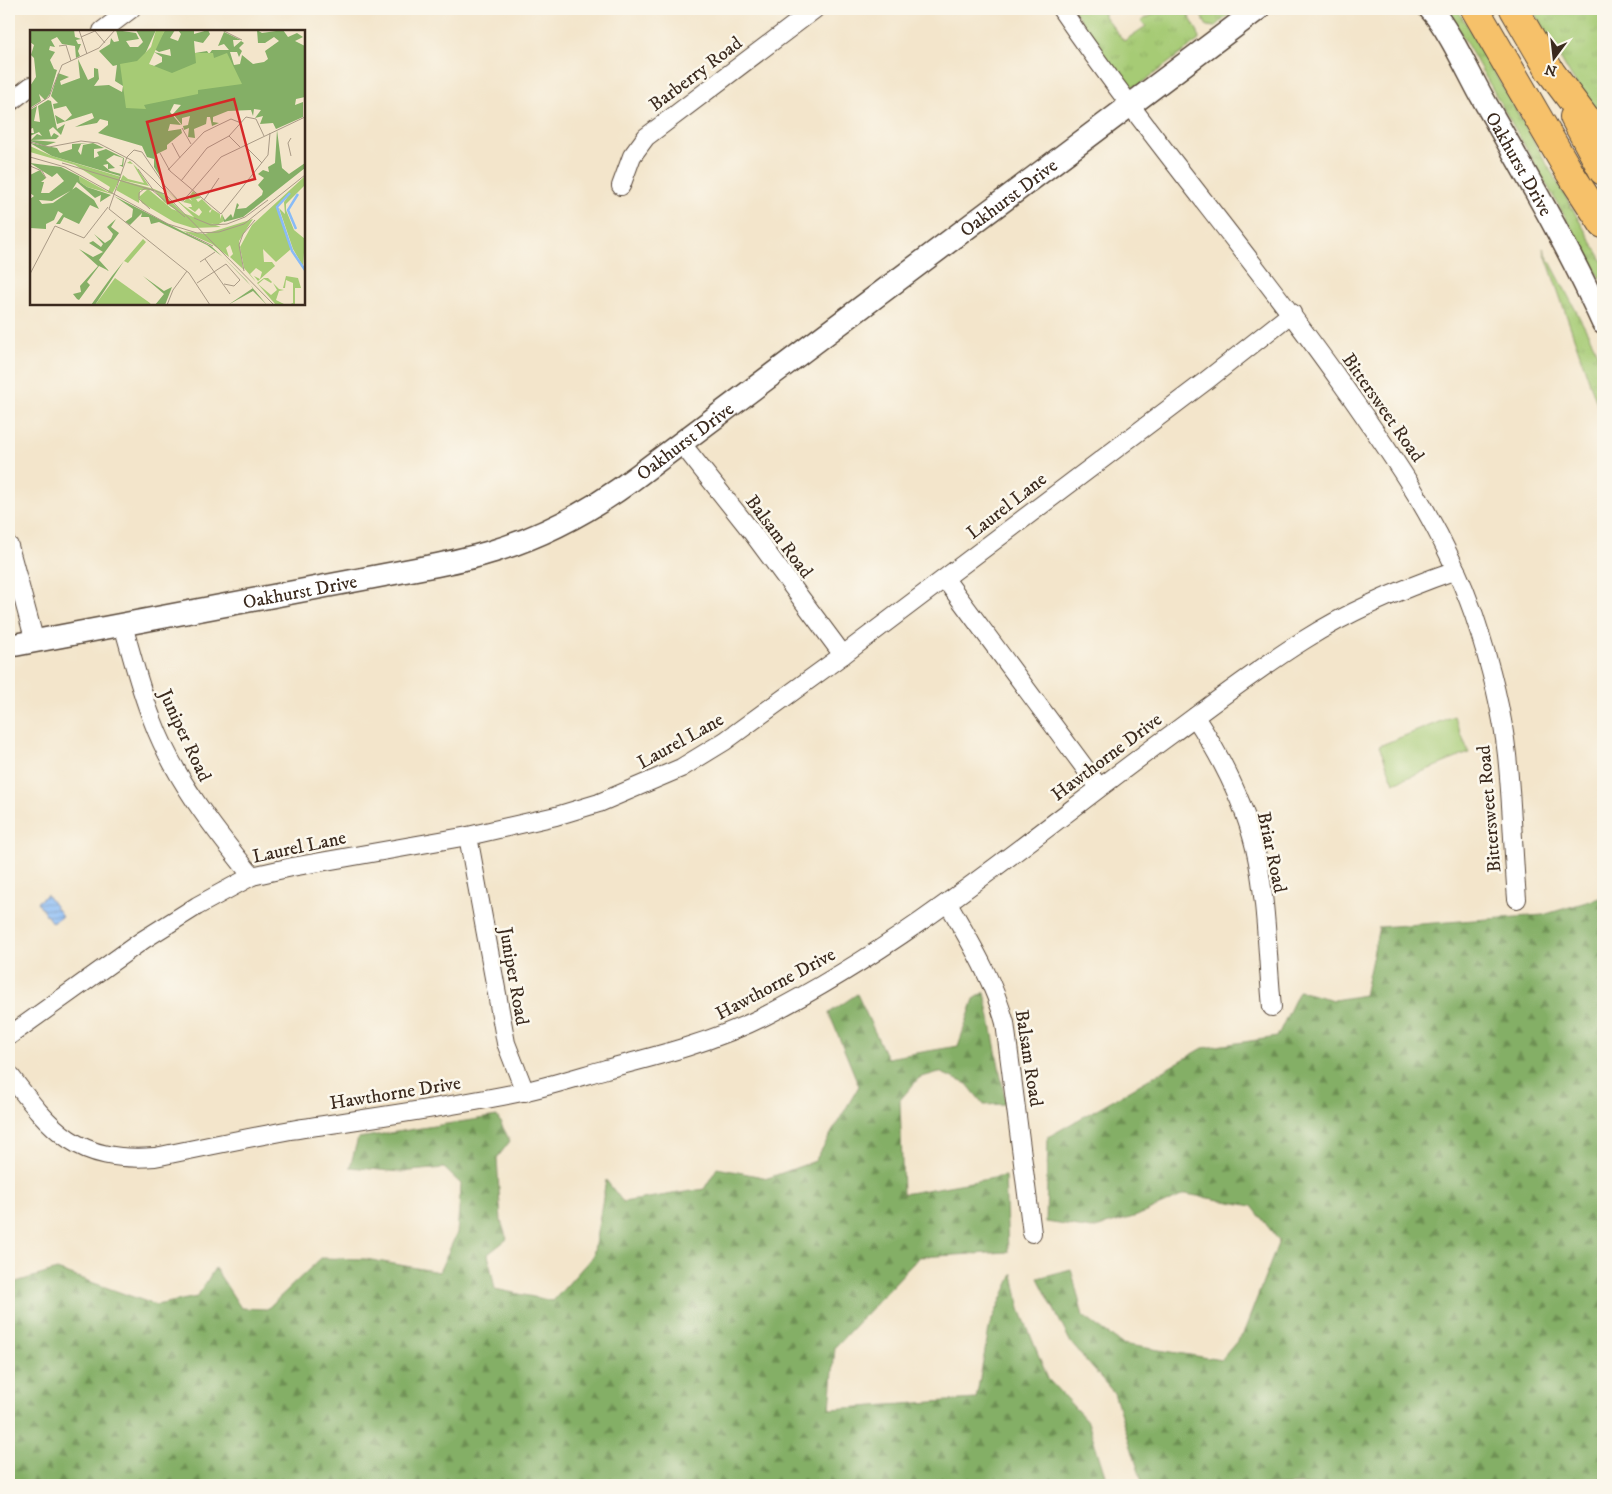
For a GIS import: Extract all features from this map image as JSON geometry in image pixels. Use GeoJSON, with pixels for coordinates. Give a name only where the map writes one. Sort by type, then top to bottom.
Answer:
{"type":"FeatureCollection","features":[{"type":"Feature","properties":{"kind":"main road"},"geometry":{"type":"LineString","coordinates":[[1475,9],[1570,173],[1603,224]]}},
{"type":"Feature","properties":{"kind":"main road"},"geometry":{"type":"LineString","coordinates":[[1514,9],[1550,71],[1603,171]]}},
{"type":"Feature","properties":{"kind":"main road"},"geometry":{"type":"LineString","coordinates":[[1550,71],[1603,142]]}},
{"type":"Feature","properties":{"kind":"street"},"geometry":{"type":"LineString","coordinates":[[103,30],[131,9]]}},
{"type":"Feature","properties":{"kind":"street","name":"Barberry Road"},"geometry":{"type":"LineString","coordinates":[[621,186],[632,156],[646,137],[814,9]]}},
{"type":"Feature","properties":{"kind":"street","name":"Bittersweet Road"},"geometry":{"type":"LineString","coordinates":[[1062,9],[1130,107],[1292,313],[1404,472],[1441,535],[1456,570],[1488,661],[1499,707],[1507,755],[1517,899]]}},
{"type":"Feature","properties":{"kind":"street","name":"Oakhurst Drive"},"geometry":{"type":"LineString","coordinates":[[9,646],[377,578],[495,551],[540,533],[587,510],[618,491],[682,444],[1258,9]]}},
{"type":"Feature","properties":{"kind":"street","name":"Oakhurst Drive"},"geometry":{"type":"LineString","coordinates":[[1430,9],[1445,31],[1513,151],[1591,296],[1603,323]]}},
{"type":"Feature","properties":{"kind":"street"},"geometry":{"type":"LineString","coordinates":[[9,103],[30,87]]}},
{"type":"Feature","properties":{"kind":"street","name":"Laurel Lane"},"geometry":{"type":"LineString","coordinates":[[9,1036],[143,940],[197,906],[252,876],[292,867],[468,836],[556,816],[599,803],[681,768],[725,741],[843,655],[1292,313]]}},
{"type":"Feature","properties":{"kind":"street","name":"Balsam Road"},"geometry":{"type":"LineString","coordinates":[[682,444],[752,531],[843,655]]}},
{"type":"Feature","properties":{"kind":"street"},"geometry":{"type":"LineString","coordinates":[[9,546],[15,561],[35,642]]}},
{"type":"Feature","properties":{"kind":"street","name":"Hawthorne Drive"},"geometry":{"type":"LineString","coordinates":[[9,1074],[43,1118],[58,1133],[92,1151],[112,1157],[134,1159],[155,1157],[290,1130],[525,1092],[676,1051],[730,1032],[764,1016],[817,987],[892,941],[948,903],[1099,787],[1247,678],[1314,634],[1390,595],[1456,570]]}},
{"type":"Feature","properties":{"kind":"street"},"geometry":{"type":"LineString","coordinates":[[945,579],[1099,787]]}},
{"type":"Feature","properties":{"kind":"street","name":"Juniper Road"},"geometry":{"type":"LineString","coordinates":[[123,625],[152,720],[171,761],[194,800],[252,876]]}},
{"type":"Feature","properties":{"kind":"street","name":"Briar Road"},"geometry":{"type":"LineString","coordinates":[[1195,717],[1229,775],[1244,812],[1255,848],[1261,885],[1272,1007]]}},
{"type":"Feature","properties":{"kind":"street","name":"Juniper Road"},"geometry":{"type":"LineString","coordinates":[[468,836],[506,1044],[525,1092]]}},
{"type":"Feature","properties":{"kind":"street","name":"Balsam Road"},"geometry":{"type":"LineString","coordinates":[[948,903],[989,974],[998,995],[1005,1023],[1032,1232]]}},
{"type":"Feature","properties":{"kind":"green space"},"geometry":{"type":"Polygon","coordinates":[[[1073,9],[1104,9],[1104,16],[1124,41],[1146,26],[1141,21],[1162,9],[1185,9],[1198,32],[1199,40],[1139,85],[1131,87],[1108,60],[1073,9]]]}},
{"type":"Feature","properties":{"kind":"green space"},"geometry":{"type":"Polygon","coordinates":[[[1197,9],[1230,9],[1231,13],[1215,27],[1207,26],[1197,9]]]}},
{"type":"Feature","properties":{"kind":"green space"},"geometry":{"type":"Polygon","coordinates":[[[1447,9],[1457,9],[1467,25],[1603,262],[1603,284],[1447,9]]]}},
{"type":"Feature","properties":{"kind":"green space"},"geometry":{"type":"Polygon","coordinates":[[[1532,9],[1603,9],[1603,122],[1572,78],[1532,9]]]}},
{"type":"Feature","properties":{"kind":"green space"},"geometry":{"type":"Polygon","coordinates":[[[1543,248],[1596,349],[1603,371],[1603,421],[1543,248]]]}},
{"type":"Feature","properties":{"kind":"green space"},"geometry":{"type":"Polygon","coordinates":[[[1454,716],[1469,753],[1394,783],[1379,746],[1454,716]]]}},
{"type":"Feature","properties":{"kind":"green space"},"geometry":{"type":"Polygon","coordinates":[[[1603,897],[1603,1485],[1143,1485],[1114,1393],[1071,1343],[1038,1278],[1071,1269],[1083,1316],[1122,1344],[1221,1360],[1243,1334],[1279,1241],[1252,1206],[1186,1194],[1137,1216],[1092,1229],[1046,1222],[1048,1137],[1203,1048],[1277,1037],[1299,991],[1334,1000],[1364,995],[1379,927],[1543,915],[1603,897]]]}},
{"type":"Feature","properties":{"kind":"green space"},"geometry":{"type":"Polygon","coordinates":[[[985,992],[1006,1104],[984,1105],[967,1084],[939,1072],[919,1078],[900,1100],[903,1194],[1005,1176],[1008,1252],[919,1257],[835,1347],[830,1409],[976,1399],[990,1324],[1013,1274],[1020,1309],[1048,1379],[1088,1422],[1108,1485],[9,1485],[9,1284],[57,1270],[156,1305],[197,1297],[215,1268],[241,1308],[267,1309],[321,1258],[366,1259],[439,1272],[457,1233],[461,1184],[444,1168],[400,1172],[350,1167],[358,1138],[497,1116],[510,1141],[497,1158],[501,1221],[507,1239],[488,1254],[495,1289],[553,1301],[593,1256],[606,1180],[623,1202],[704,1189],[717,1168],[768,1178],[815,1161],[859,1086],[829,1013],[857,994],[887,1058],[958,1046],[974,999],[985,992]]]}},
{"type":"Feature","properties":{"kind":"water"},"geometry":{"type":"Polygon","coordinates":[[[47,895],[62,916],[52,923],[37,902],[47,895]]]}}]}
